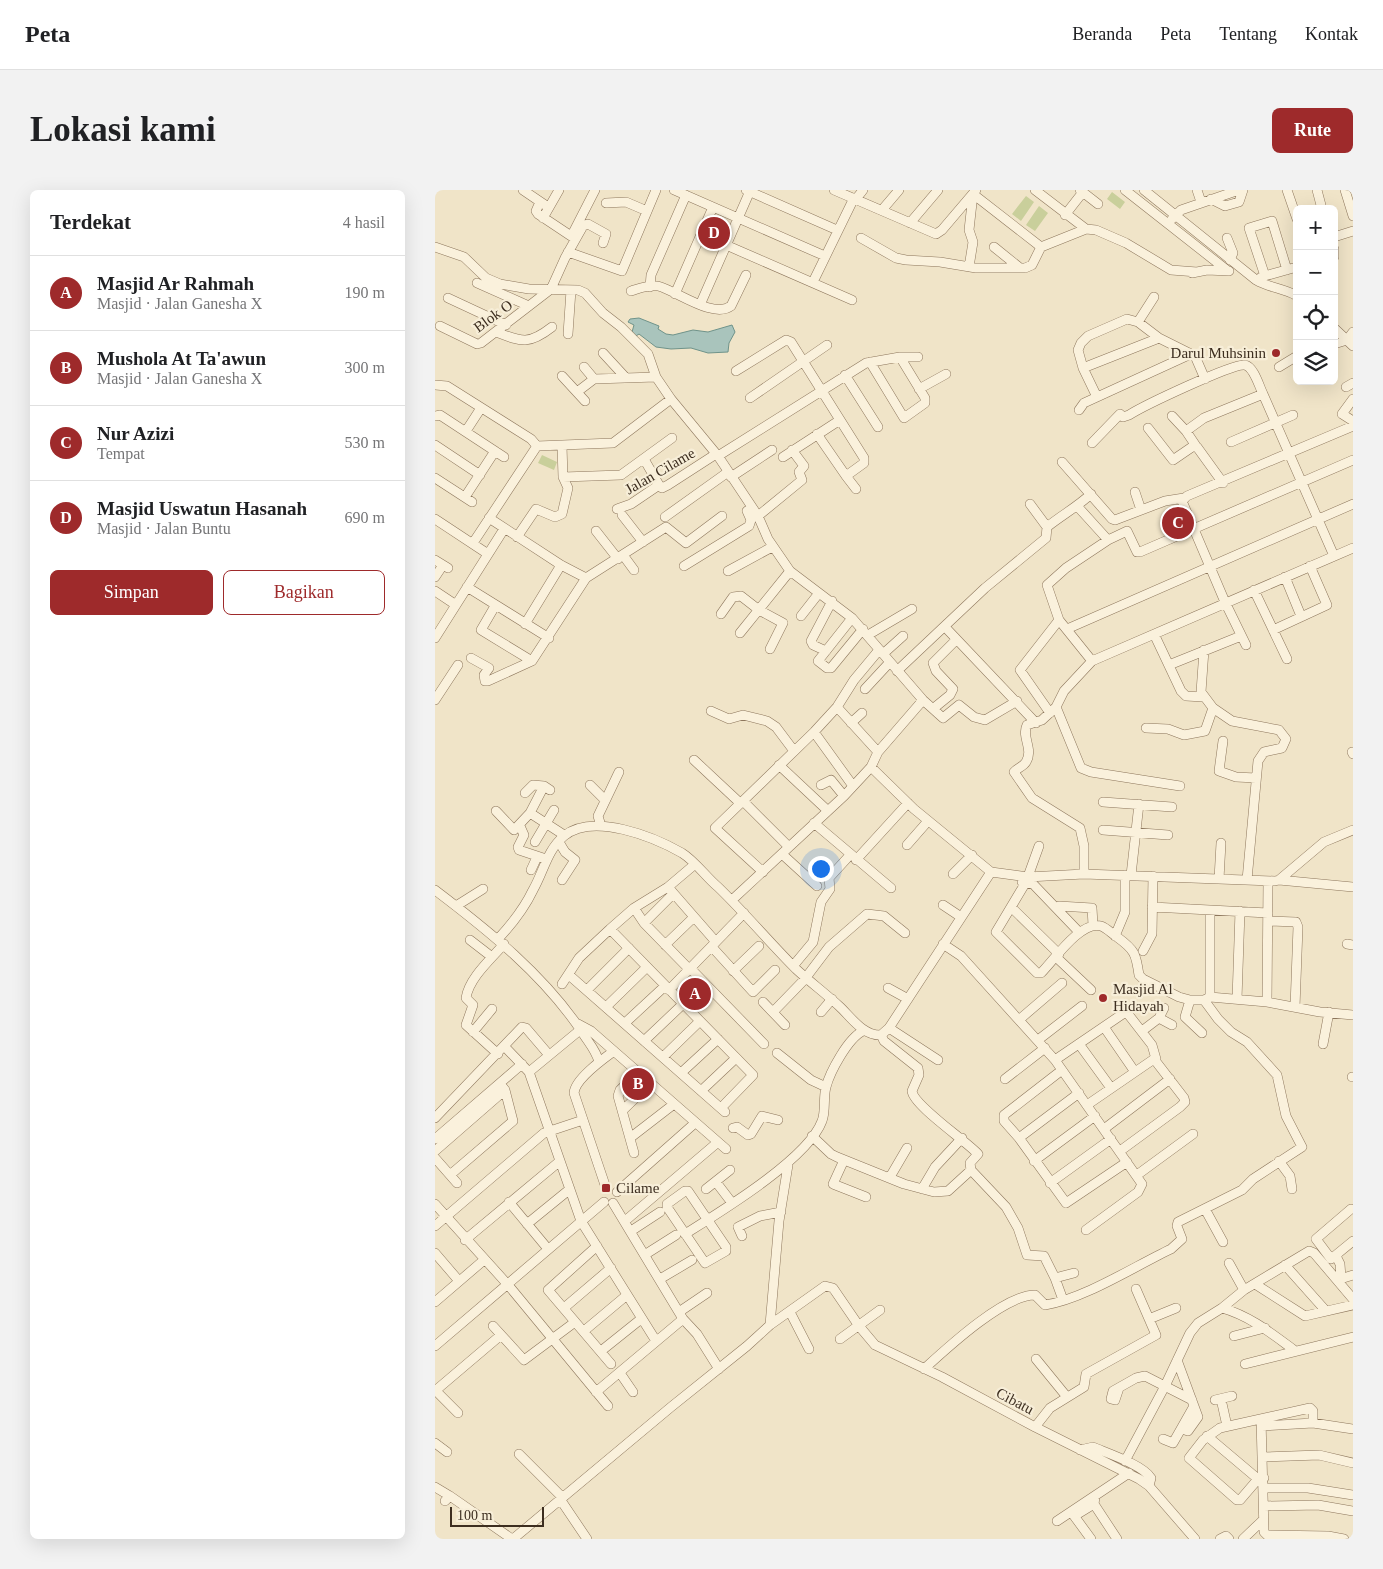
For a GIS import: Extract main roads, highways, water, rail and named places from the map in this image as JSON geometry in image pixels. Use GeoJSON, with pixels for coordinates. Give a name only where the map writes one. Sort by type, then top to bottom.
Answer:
{"type":"FeatureCollection","features":[{"type":"Feature","properties":{"kind":"water"},"geometry":{"type":"Polygon","coordinates":[[[639,318],[659,326],[658,329],[666,334],[673,335],[693,330],[708,332],[732,325],[735,332],[729,343],[728,352],[708,353],[691,348],[671,349],[656,347],[639,334],[636,336],[632,332],[634,325],[628,322],[630,319],[639,318]]]}},
{"type":"Feature","properties":{"kind":"place","name":"Masjid Uswatun Hasanah"},"geometry":{"type":"Point","coordinates":[714,233]}},
{"type":"Feature","properties":{"kind":"place","name":"Darul Muhsinin"},"geometry":{"type":"Point","coordinates":[1276,353]}},
{"type":"Feature","properties":{"kind":"place","name":"Nur Azizi"},"geometry":{"type":"Point","coordinates":[1178,523]}},
{"type":"Feature","properties":{"kind":"place","name":"Masjid Ar Rahmah"},"geometry":{"type":"Point","coordinates":[695,994]}},
{"type":"Feature","properties":{"kind":"place","name":"Masjid Al Hidayah"},"geometry":{"type":"Point","coordinates":[1103,998]}},
{"type":"Feature","properties":{"kind":"place","name":"Mushola At Ta'awun"},"geometry":{"type":"Point","coordinates":[638,1084]}},
{"type":"Feature","properties":{"kind":"place","name":"Cilame"},"geometry":{"type":"Point","coordinates":[606,1188]}}]}
